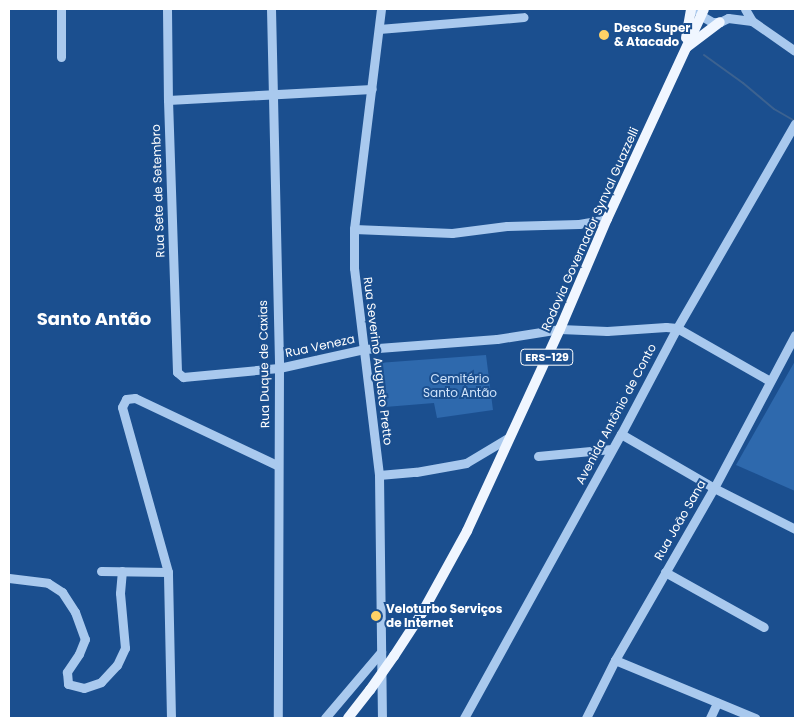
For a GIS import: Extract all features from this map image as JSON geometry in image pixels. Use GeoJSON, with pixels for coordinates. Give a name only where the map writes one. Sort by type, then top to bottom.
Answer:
{"type":"FeatureCollection","features":[{"type":"Feature","properties":{"kind":"main road"},"geometry":{"type":"LineString","coordinates":[[684,49],[691,9]]}},
{"type":"Feature","properties":{"kind":"main road","name":"Rodovia Governador Synval Guazzelli"},"geometry":{"type":"LineString","coordinates":[[348,718],[394,656],[422,613],[467,531],[508,438],[560,329],[700,11]]}},
{"type":"Feature","properties":{"kind":"main road"},"geometry":{"type":"LineString","coordinates":[[684,49],[724,20]]}},
{"type":"Feature","properties":{"kind":"street"},"geometry":{"type":"LineString","coordinates":[[61,9],[61,57]]}},
{"type":"Feature","properties":{"kind":"street","name":"Rua Sete de Setembro"},"geometry":{"type":"LineString","coordinates":[[168,9],[168,100],[176,372]]}},
{"type":"Feature","properties":{"kind":"street","name":"Rua Duque de Caxias"},"geometry":{"type":"LineString","coordinates":[[271,9],[278,368],[278,718]]}},
{"type":"Feature","properties":{"kind":"street","name":"Rua Severino Augusto Pretto"},"geometry":{"type":"LineString","coordinates":[[381,9],[354,229],[354,268],[380,475],[382,718]]}},
{"type":"Feature","properties":{"kind":"street"},"geometry":{"type":"LineString","coordinates":[[724,20],[734,9]]}},
{"type":"Feature","properties":{"kind":"street"},"geometry":{"type":"LineString","coordinates":[[744,9],[752,21],[795,50]]}},
{"type":"Feature","properties":{"kind":"street"},"geometry":{"type":"LineString","coordinates":[[700,11],[712,22],[724,20],[752,21]]}},
{"type":"Feature","properties":{"kind":"street"},"geometry":{"type":"LineString","coordinates":[[380,29],[524,17]]}},
{"type":"Feature","properties":{"kind":"street"},"geometry":{"type":"LineString","coordinates":[[168,100],[372,89]]}},
{"type":"Feature","properties":{"kind":"street","name":"Avenida Antônio de Conto"},"geometry":{"type":"LineString","coordinates":[[465,716],[621,434],[677,328],[795,124]]}},
{"type":"Feature","properties":{"kind":"street"},"geometry":{"type":"LineString","coordinates":[[354,229],[452,233],[508,226],[578,224],[607,219]]}},
{"type":"Feature","properties":{"kind":"street"},"geometry":{"type":"LineString","coordinates":[[677,328],[770,381]]}},
{"type":"Feature","properties":{"kind":"street","name":"Rua Veneza"},"geometry":{"type":"LineString","coordinates":[[176,372],[183,377],[278,368],[365,349],[497,339],[560,329],[607,332],[677,328]]}},
{"type":"Feature","properties":{"kind":"street","name":"Rua João Sana"},"geometry":{"type":"LineString","coordinates":[[586,718],[615,660],[714,488],[795,335]]}},
{"type":"Feature","properties":{"kind":"street"},"geometry":{"type":"LineString","coordinates":[[171,718],[168,572],[122,407],[126,399],[134,398],[277,465]]}},
{"type":"Feature","properties":{"kind":"street"},"geometry":{"type":"LineString","coordinates":[[621,434],[714,488],[795,529]]}},
{"type":"Feature","properties":{"kind":"street"},"geometry":{"type":"LineString","coordinates":[[380,475],[416,472],[466,463],[508,438]]}},
{"type":"Feature","properties":{"kind":"street"},"geometry":{"type":"LineString","coordinates":[[538,456],[612,449]]}},
{"type":"Feature","properties":{"kind":"street"},"geometry":{"type":"LineString","coordinates":[[101,571],[168,572]]}},
{"type":"Feature","properties":{"kind":"street"},"geometry":{"type":"LineString","coordinates":[[9,578],[48,583],[62,592],[75,612],[85,639],[79,654],[67,672],[68,684],[84,688],[100,682],[117,665],[125,648],[120,593],[122,571]]}},
{"type":"Feature","properties":{"kind":"street"},"geometry":{"type":"LineString","coordinates":[[665,572],[764,627]]}},
{"type":"Feature","properties":{"kind":"street"},"geometry":{"type":"LineString","coordinates":[[325,718],[381,652]]}},
{"type":"Feature","properties":{"kind":"street"},"geometry":{"type":"LineString","coordinates":[[615,660],[755,718]]}},
{"type":"Feature","properties":{"kind":"street"},"geometry":{"type":"LineString","coordinates":[[710,718],[717,703]]}},
{"type":"Feature","properties":{"kind":"street"},"geometry":{"type":"LineString","coordinates":[[465,716],[476,718]]}},
{"type":"Feature","properties":{"kind":"green space","name":"Cemitério Santo Antão"},"geometry":{"type":"Polygon","coordinates":[[[486,355],[493,410],[437,418],[434,403],[385,407],[378,363],[486,355]]]}},
{"type":"Feature","properties":{"kind":"green space"},"geometry":{"type":"Polygon","coordinates":[[[795,361],[795,491],[736,465],[795,361]]]}},
{"type":"Feature","properties":{"kind":"waterway"},"geometry":{"type":"LineString","coordinates":[[704,55],[743,83],[774,109],[793,120]]}},
{"type":"Feature","properties":{"kind":"place","name":"Desco Super & Atacado"},"geometry":{"type":"Point","coordinates":[604,35]}},
{"type":"Feature","properties":{"kind":"place","name":"Veloturbo Serviços de Internet"},"geometry":{"type":"Point","coordinates":[376,616]}},
{"type":"Feature","properties":{"kind":"district","name":"Santo Antão"},"geometry":{"type":"Point","coordinates":[94,319]}}]}
